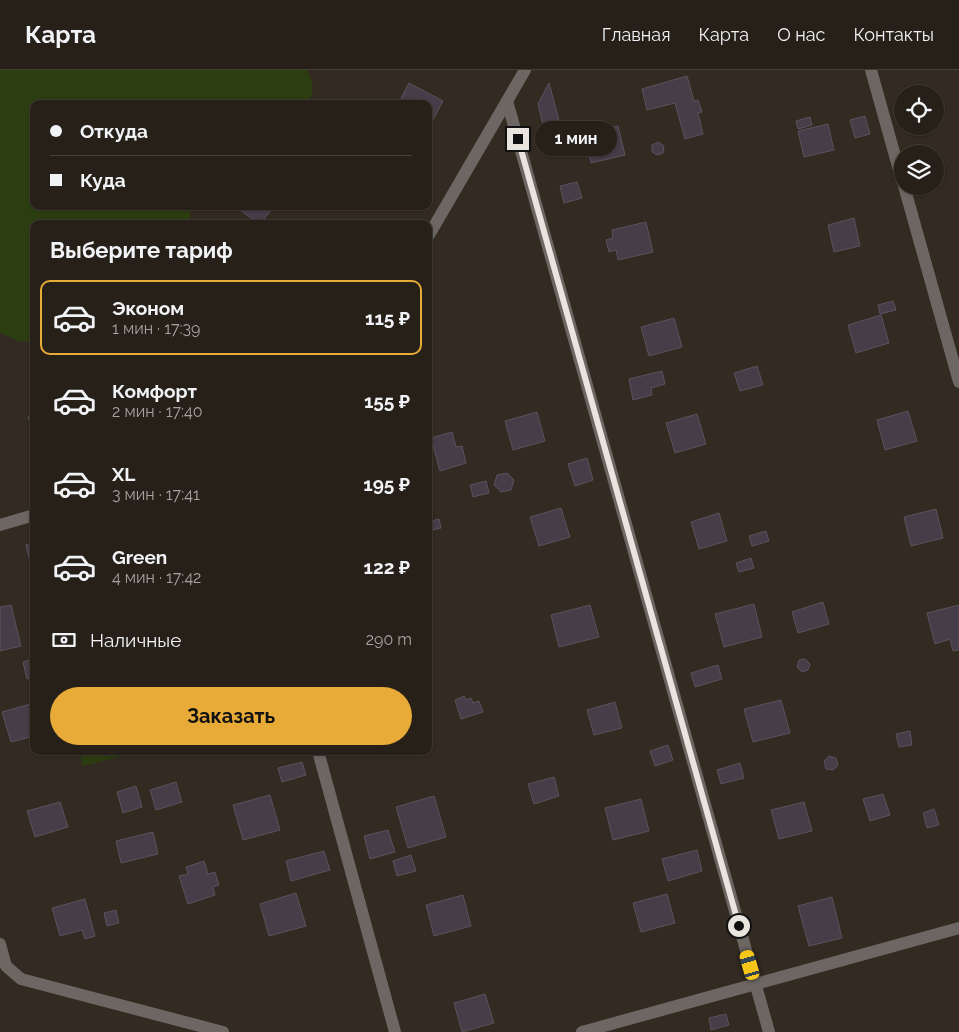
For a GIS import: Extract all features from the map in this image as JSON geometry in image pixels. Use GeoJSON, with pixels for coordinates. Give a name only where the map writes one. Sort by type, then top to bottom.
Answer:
{"type":"FeatureCollection","features":[{"type":"Feature","properties":{"kind":"street"},"geometry":{"type":"LineString","coordinates":[[432,230],[525,70]]}},
{"type":"Feature","properties":{"kind":"street"},"geometry":{"type":"LineString","coordinates":[[872,70],[894,151]]}},
{"type":"Feature","properties":{"kind":"street"},"geometry":{"type":"LineString","coordinates":[[508,101],[769,1032]]}},
{"type":"Feature","properties":{"kind":"street"},"geometry":{"type":"LineString","coordinates":[[907,195],[959,382]]}},
{"type":"Feature","properties":{"kind":"street"},"geometry":{"type":"LineString","coordinates":[[0,525],[30,516]]}},
{"type":"Feature","properties":{"kind":"street"},"geometry":{"type":"LineString","coordinates":[[319,755],[395,1032]]}},
{"type":"Feature","properties":{"kind":"street"},"geometry":{"type":"LineString","coordinates":[[582,1032],[959,928]]}},
{"type":"Feature","properties":{"kind":"street"},"geometry":{"type":"LineString","coordinates":[[0,944],[6,966],[21,979],[223,1032]]}},
{"type":"Feature","properties":{"kind":"green space"},"geometry":{"type":"Polygon","coordinates":[[[0,70],[307,70],[312,83],[312,92],[309,100],[30,100],[30,210],[188,210],[191,220],[30,220],[30,341],[19,341],[0,333],[0,70]]]}},
{"type":"Feature","properties":{"kind":"green space"},"geometry":{"type":"Polygon","coordinates":[[[80,755],[121,755],[121,756],[83,766],[80,755]]]}},
{"type":"Feature","properties":{"kind":"building"},"geometry":{"type":"Polygon","coordinates":[[[687,76],[694,101],[698,100],[702,112],[698,113],[703,134],[685,139],[675,103],[647,110],[642,89],[687,76]]]}},
{"type":"Feature","properties":{"kind":"building"},"geometry":{"type":"Polygon","coordinates":[[[409,83],[443,101],[432,121],[432,100],[400,100],[409,83]]]}},
{"type":"Feature","properties":{"kind":"building"},"geometry":{"type":"Polygon","coordinates":[[[549,83],[560,124],[544,129],[538,104],[549,83]]]}},
{"type":"Feature","properties":{"kind":"building"},"geometry":{"type":"Polygon","coordinates":[[[865,116],[870,134],[855,138],[850,120],[865,116]]]}},
{"type":"Feature","properties":{"kind":"building"},"geometry":{"type":"Polygon","coordinates":[[[810,117],[812,125],[798,129],[796,121],[810,117]]]}},
{"type":"Feature","properties":{"kind":"building"},"geometry":{"type":"Polygon","coordinates":[[[828,124],[834,150],[804,157],[798,131],[828,124]]]}},
{"type":"Feature","properties":{"kind":"building"},"geometry":{"type":"Polygon","coordinates":[[[618,126],[625,155],[591,163],[584,134],[618,126]]]}},
{"type":"Feature","properties":{"kind":"building"},"geometry":{"type":"Polygon","coordinates":[[[658,142],[664,146],[663,153],[657,155],[652,152],[652,145],[658,142]]]}},
{"type":"Feature","properties":{"kind":"building"},"geometry":{"type":"Polygon","coordinates":[[[577,182],[582,198],[564,203],[560,186],[577,182]]]}},
{"type":"Feature","properties":{"kind":"building"},"geometry":{"type":"Polygon","coordinates":[[[271,210],[263,220],[254,220],[241,211],[271,210]]]}},
{"type":"Feature","properties":{"kind":"building"},"geometry":{"type":"Polygon","coordinates":[[[854,218],[860,246],[834,252],[828,225],[854,218]]]}},
{"type":"Feature","properties":{"kind":"building"},"geometry":{"type":"Polygon","coordinates":[[[646,222],[653,252],[618,260],[616,250],[609,252],[606,240],[613,238],[612,230],[646,222]]]}},
{"type":"Feature","properties":{"kind":"building"},"geometry":{"type":"Polygon","coordinates":[[[893,301],[896,310],[880,314],[878,305],[893,301]]]}},
{"type":"Feature","properties":{"kind":"building"},"geometry":{"type":"Polygon","coordinates":[[[881,315],[889,343],[856,353],[848,325],[881,315]]]}},
{"type":"Feature","properties":{"kind":"building"},"geometry":{"type":"Polygon","coordinates":[[[674,318],[682,347],[649,356],[641,327],[674,318]]]}},
{"type":"Feature","properties":{"kind":"building"},"geometry":{"type":"Polygon","coordinates":[[[757,366],[763,385],[740,391],[734,373],[757,366]]]}},
{"type":"Feature","properties":{"kind":"building"},"geometry":{"type":"Polygon","coordinates":[[[662,371],[665,384],[651,388],[652,395],[633,400],[629,379],[662,371]]]}},
{"type":"Feature","properties":{"kind":"building"},"geometry":{"type":"Polygon","coordinates":[[[908,411],[917,441],[885,450],[877,420],[908,411]]]}},
{"type":"Feature","properties":{"kind":"building"},"geometry":{"type":"Polygon","coordinates":[[[537,412],[545,441],[513,450],[505,421],[537,412]]]}},
{"type":"Feature","properties":{"kind":"building"},"geometry":{"type":"Polygon","coordinates":[[[697,414],[706,444],[675,453],[666,423],[697,414]]]}},
{"type":"Feature","properties":{"kind":"building"},"geometry":{"type":"Polygon","coordinates":[[[452,432],[456,447],[462,446],[466,463],[440,471],[432,438],[452,432]]]}},
{"type":"Feature","properties":{"kind":"building"},"geometry":{"type":"Polygon","coordinates":[[[587,458],[593,480],[575,486],[568,464],[587,458]]]}},
{"type":"Feature","properties":{"kind":"building"},"geometry":{"type":"Polygon","coordinates":[[[507,473],[514,480],[511,490],[501,492],[494,485],[497,475],[507,473]]]}},
{"type":"Feature","properties":{"kind":"building"},"geometry":{"type":"Polygon","coordinates":[[[486,481],[489,493],[473,497],[470,485],[486,481]]]}},
{"type":"Feature","properties":{"kind":"building"},"geometry":{"type":"Polygon","coordinates":[[[561,508],[570,537],[539,546],[530,517],[561,508]]]}},
{"type":"Feature","properties":{"kind":"building"},"geometry":{"type":"Polygon","coordinates":[[[936,509],[943,538],[911,546],[904,517],[936,509]]]}},
{"type":"Feature","properties":{"kind":"building"},"geometry":{"type":"Polygon","coordinates":[[[719,513],[727,541],[699,549],[691,522],[719,513]]]}},
{"type":"Feature","properties":{"kind":"building"},"geometry":{"type":"Polygon","coordinates":[[[439,519],[441,528],[433,530],[432,521],[439,519]]]}},
{"type":"Feature","properties":{"kind":"building"},"geometry":{"type":"Polygon","coordinates":[[[766,531],[769,541],[752,546],[749,536],[766,531]]]}},
{"type":"Feature","properties":{"kind":"building"},"geometry":{"type":"Polygon","coordinates":[[[30,544],[30,558],[29,558],[26,545],[30,544]]]}},
{"type":"Feature","properties":{"kind":"building"},"geometry":{"type":"Polygon","coordinates":[[[751,558],[754,568],[739,572],[736,563],[751,558]]]}},
{"type":"Feature","properties":{"kind":"building"},"geometry":{"type":"Polygon","coordinates":[[[823,602],[829,624],[798,633],[792,612],[823,602]]]}},
{"type":"Feature","properties":{"kind":"building"},"geometry":{"type":"Polygon","coordinates":[[[754,604],[762,637],[724,647],[715,614],[754,604]]]}},
{"type":"Feature","properties":{"kind":"building"},"geometry":{"type":"Polygon","coordinates":[[[11,605],[21,646],[0,651],[0,607],[11,605]]]}},
{"type":"Feature","properties":{"kind":"building"},"geometry":{"type":"Polygon","coordinates":[[[590,605],[599,637],[559,647],[551,615],[590,605]]]}},
{"type":"Feature","properties":{"kind":"building"},"geometry":{"type":"Polygon","coordinates":[[[959,605],[959,650],[953,651],[950,639],[935,644],[927,613],[959,605]]]}},
{"type":"Feature","properties":{"kind":"building"},"geometry":{"type":"Polygon","coordinates":[[[805,659],[810,664],[808,670],[802,672],[797,667],[799,660],[805,659]]]}},
{"type":"Feature","properties":{"kind":"building"},"geometry":{"type":"Polygon","coordinates":[[[30,660],[30,678],[27,679],[23,662],[30,660]]]}},
{"type":"Feature","properties":{"kind":"building"},"geometry":{"type":"Polygon","coordinates":[[[718,665],[722,679],[695,687],[691,673],[718,665]]]}},
{"type":"Feature","properties":{"kind":"building"},"geometry":{"type":"Polygon","coordinates":[[[464,696],[466,700],[471,698],[473,703],[479,701],[483,712],[461,719],[455,700],[464,696]]]}},
{"type":"Feature","properties":{"kind":"building"},"geometry":{"type":"Polygon","coordinates":[[[781,700],[790,733],[753,742],[744,709],[781,700]]]}},
{"type":"Feature","properties":{"kind":"building"},"geometry":{"type":"Polygon","coordinates":[[[615,702],[622,728],[594,735],[587,710],[615,702]]]}},
{"type":"Feature","properties":{"kind":"building"},"geometry":{"type":"Polygon","coordinates":[[[30,704],[30,737],[11,742],[2,712],[30,704]]]}},
{"type":"Feature","properties":{"kind":"building"},"geometry":{"type":"Polygon","coordinates":[[[910,731],[912,745],[899,747],[896,734],[910,731]]]}},
{"type":"Feature","properties":{"kind":"building"},"geometry":{"type":"Polygon","coordinates":[[[668,745],[673,760],[655,766],[650,751],[668,745]]]}},
{"type":"Feature","properties":{"kind":"building"},"geometry":{"type":"Polygon","coordinates":[[[829,756],[836,758],[838,765],[833,770],[826,769],[824,761],[829,756]]]}},
{"type":"Feature","properties":{"kind":"building"},"geometry":{"type":"Polygon","coordinates":[[[302,762],[306,775],[282,782],[278,768],[302,762]]]}},
{"type":"Feature","properties":{"kind":"building"},"geometry":{"type":"Polygon","coordinates":[[[740,763],[744,778],[721,784],[717,770],[740,763]]]}},
{"type":"Feature","properties":{"kind":"building"},"geometry":{"type":"Polygon","coordinates":[[[554,777],[559,796],[534,804],[528,784],[554,777]]]}},
{"type":"Feature","properties":{"kind":"building"},"geometry":{"type":"Polygon","coordinates":[[[176,782],[182,802],[156,810],[150,790],[176,782]]]}},
{"type":"Feature","properties":{"kind":"building"},"geometry":{"type":"Polygon","coordinates":[[[136,786],[142,807],[123,813],[117,792],[136,786]]]}},
{"type":"Feature","properties":{"kind":"building"},"geometry":{"type":"Polygon","coordinates":[[[883,794],[890,815],[870,821],[863,799],[883,794]]]}},
{"type":"Feature","properties":{"kind":"building"},"geometry":{"type":"Polygon","coordinates":[[[270,795],[280,830],[243,840],[233,805],[270,795]]]}},
{"type":"Feature","properties":{"kind":"building"},"geometry":{"type":"Polygon","coordinates":[[[434,796],[446,837],[408,848],[396,807],[434,796]]]}},
{"type":"Feature","properties":{"kind":"building"},"geometry":{"type":"Polygon","coordinates":[[[641,799],[649,831],[613,840],[605,808],[641,799]]]}},
{"type":"Feature","properties":{"kind":"building"},"geometry":{"type":"Polygon","coordinates":[[[60,802],[68,827],[35,837],[27,811],[60,802]]]}},
{"type":"Feature","properties":{"kind":"building"},"geometry":{"type":"Polygon","coordinates":[[[804,802],[812,831],[779,839],[771,810],[804,802]]]}},
{"type":"Feature","properties":{"kind":"building"},"geometry":{"type":"Polygon","coordinates":[[[934,809],[939,825],[927,828],[923,813],[934,809]]]}},
{"type":"Feature","properties":{"kind":"building"},"geometry":{"type":"Polygon","coordinates":[[[388,830],[395,852],[370,859],[364,836],[388,830]]]}},
{"type":"Feature","properties":{"kind":"building"},"geometry":{"type":"Polygon","coordinates":[[[153,832],[158,854],[121,863],[116,841],[153,832]]]}},
{"type":"Feature","properties":{"kind":"building"},"geometry":{"type":"Polygon","coordinates":[[[697,850],[702,871],[668,881],[662,859],[697,850]]]}},
{"type":"Feature","properties":{"kind":"building"},"geometry":{"type":"Polygon","coordinates":[[[324,851],[330,870],[291,881],[286,861],[324,851]]]}},
{"type":"Feature","properties":{"kind":"building"},"geometry":{"type":"Polygon","coordinates":[[[411,855],[416,871],[397,876],[393,861],[411,855]]]}},
{"type":"Feature","properties":{"kind":"building"},"geometry":{"type":"Polygon","coordinates":[[[204,861],[208,874],[215,872],[219,885],[213,887],[215,895],[188,904],[179,876],[188,874],[186,867],[204,861]]]}},
{"type":"Feature","properties":{"kind":"building"},"geometry":{"type":"Polygon","coordinates":[[[296,893],[306,926],[269,936],[260,904],[296,893]]]}},
{"type":"Feature","properties":{"kind":"building"},"geometry":{"type":"Polygon","coordinates":[[[667,894],[675,923],[641,932],[633,903],[667,894]]]}},
{"type":"Feature","properties":{"kind":"building"},"geometry":{"type":"Polygon","coordinates":[[[463,895],[471,926],[434,936],[426,905],[463,895]]]}},
{"type":"Feature","properties":{"kind":"building"},"geometry":{"type":"Polygon","coordinates":[[[832,897],[842,938],[809,946],[798,906],[832,897]]]}},
{"type":"Feature","properties":{"kind":"building"},"geometry":{"type":"Polygon","coordinates":[[[85,899],[95,936],[85,939],[82,930],[60,936],[52,908],[85,899]]]}},
{"type":"Feature","properties":{"kind":"building"},"geometry":{"type":"Polygon","coordinates":[[[116,910],[119,923],[107,926],[104,913],[116,910]]]}},
{"type":"Feature","properties":{"kind":"building"},"geometry":{"type":"Polygon","coordinates":[[[485,994],[494,1023],[462,1032],[454,1003],[485,994]]]}},
{"type":"Feature","properties":{"kind":"building"},"geometry":{"type":"Polygon","coordinates":[[[726,1014],[729,1025],[711,1030],[709,1018],[726,1014]]]}},
{"type":"Feature","properties":{"kind":"route"},"geometry":{"type":"LineString","coordinates":[[518,139],[739,926]]}}]}
